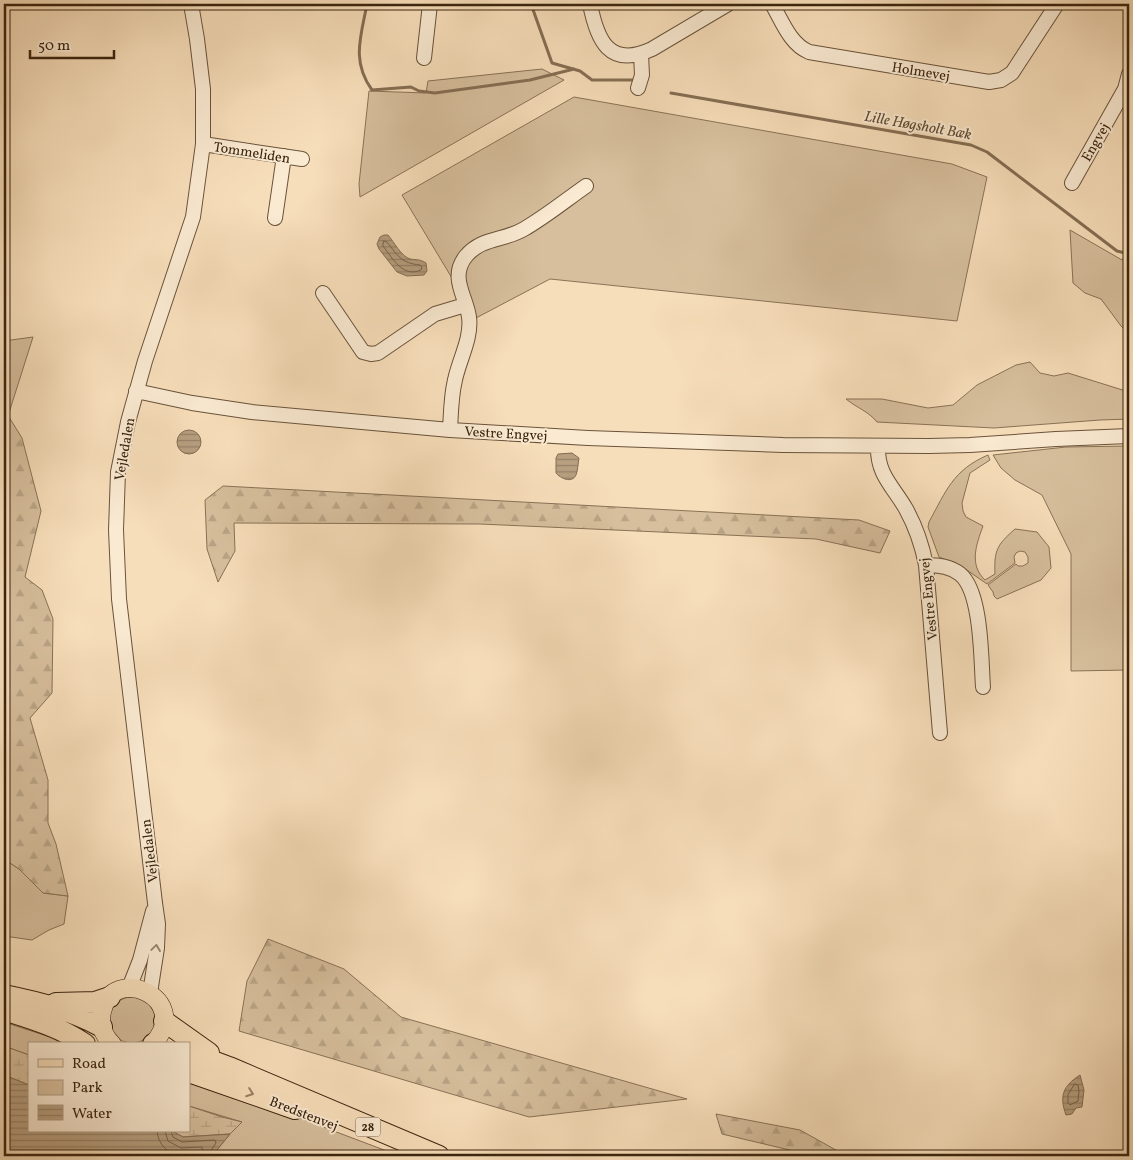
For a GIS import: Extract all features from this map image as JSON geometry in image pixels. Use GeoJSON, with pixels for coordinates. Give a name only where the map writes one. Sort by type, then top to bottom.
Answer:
{"type":"FeatureCollection","features":[{"type":"Feature","properties":{"kind":"highway"},"geometry":{"type":"LineString","coordinates":[[4,995],[42,1003],[102,1027]]}},
{"type":"Feature","properties":{"kind":"highway"},"geometry":{"type":"LineString","coordinates":[[42,1003],[95,1002],[110,997]]}},
{"type":"Feature","properties":{"kind":"highway"},"geometry":{"type":"LineString","coordinates":[[4,1010],[65,1031],[82,1042]]}},
{"type":"Feature","properties":{"kind":"highway","name":"Bredstenvej"},"geometry":{"type":"LineString","coordinates":[[164,1021],[229,1067]]}},
{"type":"Feature","properties":{"kind":"highway","name":"Bredstenvej"},"geometry":{"type":"LineString","coordinates":[[190,1052],[439,1156]]}},
{"type":"Feature","properties":{"kind":"highway","name":"Bredstenvej"},"geometry":{"type":"LineString","coordinates":[[190,1072],[293,1108],[419,1156]]}},
{"type":"Feature","properties":{"kind":"main road"},"geometry":{"type":"LineString","coordinates":[[110,1042],[104,1034],[102,1027],[101,1014],[103,1008],[110,997],[116,992],[136,988],[150,993],[162,1008],[164,1021],[159,1037],[155,1042]]}},
{"type":"Feature","properties":{"kind":"street","name":"Vejledalen"},"geometry":{"type":"LineString","coordinates":[[150,993],[157,948],[158,924],[119,600],[116,530],[118,472],[136,391],[193,217],[203,144],[202,89],[191,4]]}},
{"type":"Feature","properties":{"kind":"street"},"geometry":{"type":"LineString","coordinates":[[424,58],[430,4]]}},
{"type":"Feature","properties":{"kind":"street"},"geometry":{"type":"LineString","coordinates":[[590,4],[595,29],[600,40],[608,48],[619,54],[630,56],[641,54],[728,4]]}},
{"type":"Feature","properties":{"kind":"street","name":"Holmevej"},"geometry":{"type":"LineString","coordinates":[[772,4],[794,42],[800,48],[809,52],[989,82],[1001,80],[1012,73],[1057,4]]}},
{"type":"Feature","properties":{"kind":"street"},"geometry":{"type":"LineString","coordinates":[[638,88],[642,74],[641,54]]}},
{"type":"Feature","properties":{"kind":"street","name":"Engvej"},"geometry":{"type":"LineString","coordinates":[[1072,183],[1125,90],[1129,74]]}},
{"type":"Feature","properties":{"kind":"street","name":"Tommeliden"},"geometry":{"type":"LineString","coordinates":[[203,144],[302,159]]}},
{"type":"Feature","properties":{"kind":"street"},"geometry":{"type":"LineString","coordinates":[[275,218],[284,156]]}},
{"type":"Feature","properties":{"kind":"street"},"geometry":{"type":"LineString","coordinates":[[450,430],[455,379],[466,342],[469,318],[459,285],[459,265],[480,244],[522,231],[586,186]]}},
{"type":"Feature","properties":{"kind":"street"},"geometry":{"type":"LineString","coordinates":[[323,293],[363,352],[371,354],[378,354],[435,314],[465,305]]}},
{"type":"Feature","properties":{"kind":"street","name":"Vestre Engvej"},"geometry":{"type":"LineString","coordinates":[[136,391],[192,404],[252,412],[450,430],[627,439],[783,445],[878,446],[970,445],[1056,438],[1129,436]]}},
{"type":"Feature","properties":{"kind":"street","name":"Vestre Engvej"},"geometry":{"type":"LineString","coordinates":[[878,446],[881,469],[889,485],[905,508],[921,542],[926,565],[940,733]]}},
{"type":"Feature","properties":{"kind":"street"},"geometry":{"type":"LineString","coordinates":[[926,565],[939,565],[951,568],[961,574],[974,599],[978,619],[983,688]]}},
{"type":"Feature","properties":{"kind":"street","name":"Vejledalen"},"geometry":{"type":"LineString","coordinates":[[130,988],[155,903]]}},
{"type":"Feature","properties":{"kind":"green space"},"geometry":{"type":"Polygon","coordinates":[[[542,69],[564,80],[360,197],[359,184],[369,91],[426,93],[428,81],[542,69]]]}},
{"type":"Feature","properties":{"kind":"green space"},"geometry":{"type":"Polygon","coordinates":[[[574,97],[952,164],[987,177],[957,321],[550,279],[476,318],[402,195],[574,97]]]}},
{"type":"Feature","properties":{"kind":"green space"},"geometry":{"type":"Polygon","coordinates":[[[1070,230],[1122,260],[1129,249],[1129,334],[1101,299],[1085,293],[1073,283],[1070,230]]]}},
{"type":"Feature","properties":{"kind":"green space"},"geometry":{"type":"Polygon","coordinates":[[[33,337],[8,416],[4,409],[4,341],[33,337]]]}},
{"type":"Feature","properties":{"kind":"green space"},"geometry":{"type":"Polygon","coordinates":[[[1030,362],[1040,373],[1054,376],[1068,373],[1129,392],[1129,419],[994,428],[877,422],[846,399],[882,399],[928,408],[953,405],[977,385],[1016,365],[1030,362]]]}},
{"type":"Feature","properties":{"kind":"green space"},"geometry":{"type":"Polygon","coordinates":[[[4,409],[22,438],[41,511],[25,577],[42,590],[53,619],[52,693],[30,718],[48,780],[48,823],[56,844],[68,896],[43,893],[19,869],[4,859],[4,409]]]}},
{"type":"Feature","properties":{"kind":"green space"},"geometry":{"type":"Polygon","coordinates":[[[1129,446],[1129,670],[1071,671],[1071,554],[1042,495],[1015,480],[1001,468],[993,455],[1066,447],[1129,446]]]}},
{"type":"Feature","properties":{"kind":"green space"},"geometry":{"type":"Polygon","coordinates":[[[988,455],[990,460],[970,473],[962,503],[966,517],[983,526],[975,554],[975,561],[980,574],[985,580],[995,574],[995,559],[998,548],[1004,539],[1015,529],[1037,532],[1049,547],[1051,568],[1041,580],[997,599],[988,585],[1016,564],[1023,566],[1028,563],[1028,557],[1025,552],[1020,551],[1016,553],[1014,557],[1015,563],[987,584],[961,566],[939,557],[928,527],[940,501],[952,482],[966,467],[988,455]]]}},
{"type":"Feature","properties":{"kind":"green space"},"geometry":{"type":"Polygon","coordinates":[[[223,486],[859,520],[890,531],[880,553],[816,539],[480,524],[234,523],[235,551],[218,582],[207,549],[205,500],[223,486]]]}},
{"type":"Feature","properties":{"kind":"green space"},"geometry":{"type":"Polygon","coordinates":[[[4,859],[19,869],[43,893],[68,896],[64,924],[32,940],[4,936],[4,859]]]}},
{"type":"Feature","properties":{"kind":"green space"},"geometry":{"type":"Polygon","coordinates":[[[268,939],[344,969],[401,1017],[687,1099],[529,1117],[239,1031],[247,981],[268,939]]]}},
{"type":"Feature","properties":{"kind":"green space"},"geometry":{"type":"Polygon","coordinates":[[[123,998],[141,998],[149,1003],[155,1015],[154,1029],[149,1037],[141,1042],[123,1042],[115,1037],[110,1029],[110,1011],[115,1003],[123,998]]]}},
{"type":"Feature","properties":{"kind":"green space"},"geometry":{"type":"Polygon","coordinates":[[[4,1022],[53,1038],[59,1042],[28,1042],[28,1055],[4,1046],[4,1022]]]}},
{"type":"Feature","properties":{"kind":"green space"},"geometry":{"type":"Polygon","coordinates":[[[4,1046],[28,1055],[28,1085],[4,1075],[4,1046]]]}},
{"type":"Feature","properties":{"kind":"green space"},"geometry":{"type":"Polygon","coordinates":[[[190,1079],[212,1085],[400,1156],[305,1156],[293,1151],[288,1156],[212,1156],[242,1122],[190,1106],[190,1079]]]}},
{"type":"Feature","properties":{"kind":"green space"},"geometry":{"type":"Polygon","coordinates":[[[190,1106],[242,1122],[230,1134],[183,1137],[174,1132],[190,1132],[190,1106]]]}},
{"type":"Feature","properties":{"kind":"green space"},"geometry":{"type":"Polygon","coordinates":[[[716,1114],[800,1130],[843,1154],[843,1156],[815,1156],[722,1134],[716,1114]]]}},
{"type":"Feature","properties":{"kind":"water"},"geometry":{"type":"Polygon","coordinates":[[[388,235],[401,252],[410,259],[426,263],[427,271],[424,275],[407,276],[397,272],[377,244],[380,237],[388,235]]]}},
{"type":"Feature","properties":{"kind":"water"},"geometry":{"type":"Polygon","coordinates":[[[189,430],[197,434],[201,442],[197,450],[189,454],[181,450],[177,442],[181,434],[189,430]]]}},
{"type":"Feature","properties":{"kind":"water"},"geometry":{"type":"Polygon","coordinates":[[[572,453],[579,458],[576,475],[569,480],[560,477],[556,473],[556,458],[558,454],[572,453]]]}},
{"type":"Feature","properties":{"kind":"water"},"geometry":{"type":"Polygon","coordinates":[[[4,1075],[28,1085],[28,1132],[174,1132],[183,1137],[230,1134],[212,1156],[4,1156],[4,1075]]]}},
{"type":"Feature","properties":{"kind":"water"},"geometry":{"type":"Polygon","coordinates":[[[1080,1075],[1084,1090],[1082,1107],[1076,1108],[1072,1114],[1066,1115],[1063,1102],[1064,1092],[1066,1087],[1080,1075]]]}},
{"type":"Feature","properties":{"kind":"waterway"},"geometry":{"type":"LineString","coordinates":[[367,4],[359,48],[362,69],[372,90],[411,87],[419,91],[435,93],[530,80],[574,69]]}},
{"type":"Feature","properties":{"kind":"waterway","name":"Lille Høgsholt Bæk"},"geometry":{"type":"LineString","coordinates":[[531,4],[552,63],[580,71],[592,80],[634,80]]}},
{"type":"Feature","properties":{"kind":"waterway","name":"Lille Høgsholt Bæk"},"geometry":{"type":"LineString","coordinates":[[671,93],[971,145],[987,152],[1117,251],[1129,254]]}}]}
